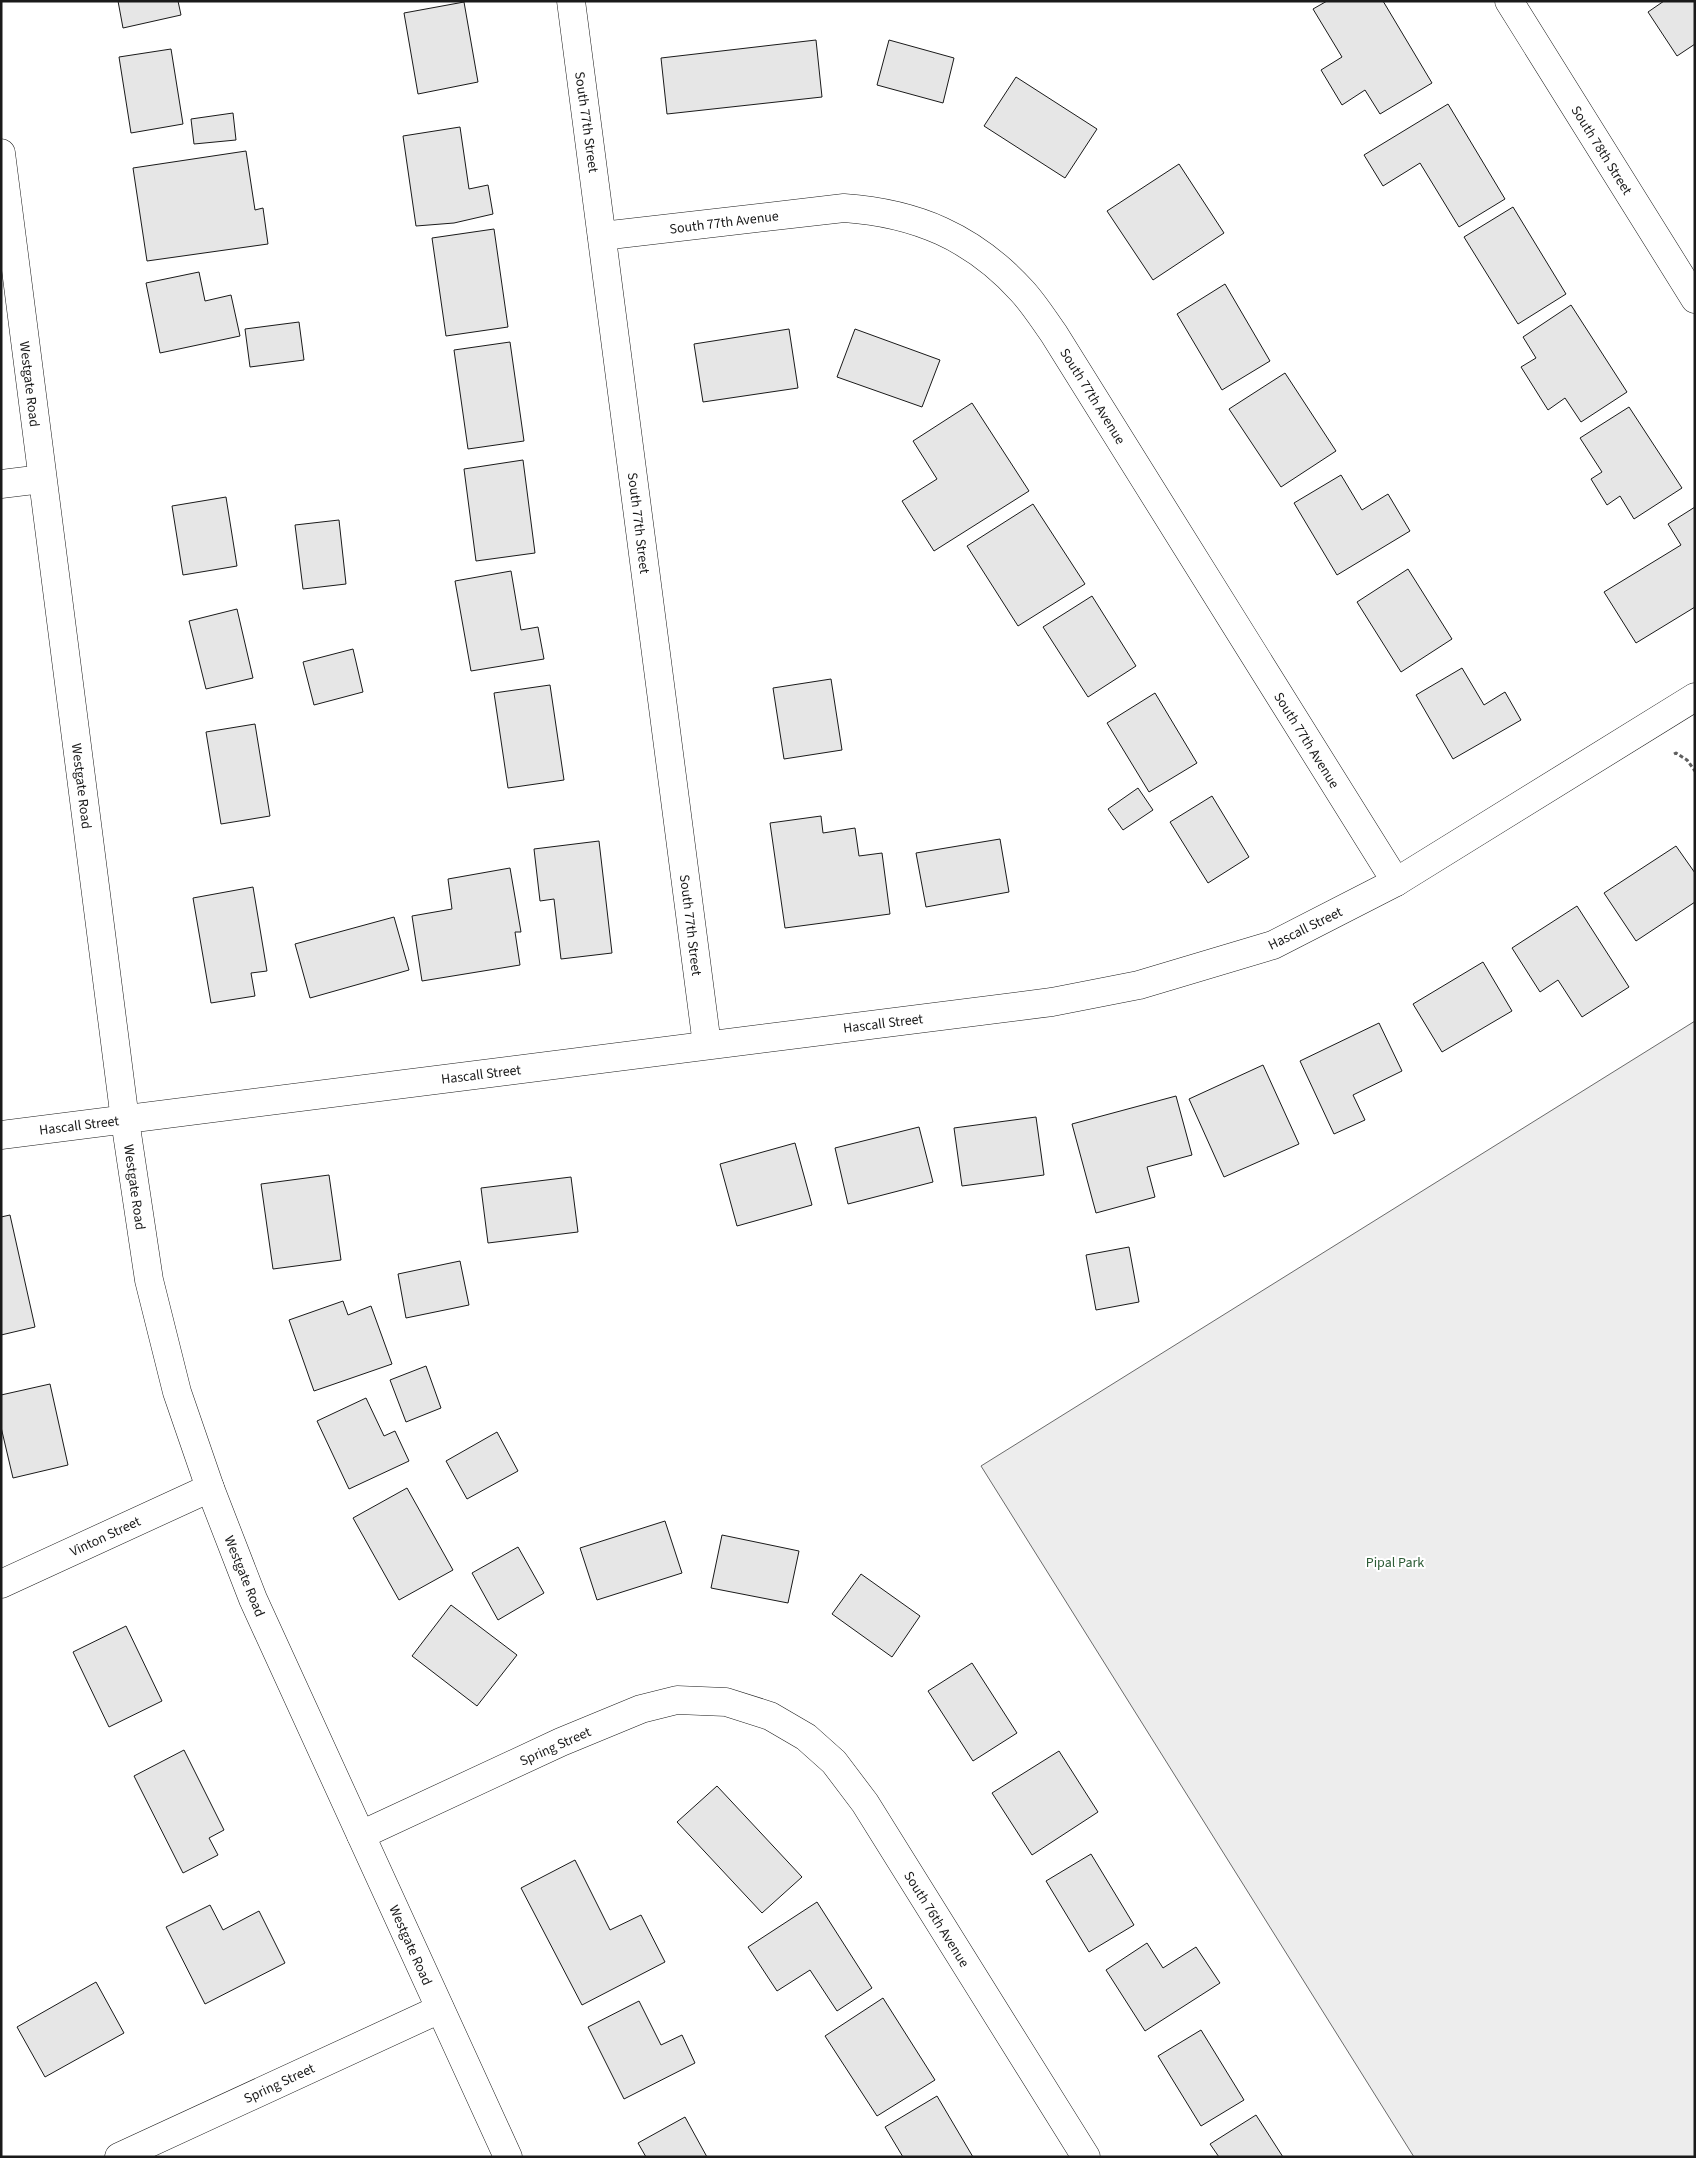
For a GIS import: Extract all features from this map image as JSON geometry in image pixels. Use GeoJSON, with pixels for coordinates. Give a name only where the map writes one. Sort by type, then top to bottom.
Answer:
{"type":"FeatureCollection","features":[{"type":"Feature","properties":{"kind":"street","name":"South 77th Street"},"geometry":{"type":"LineString","coordinates":[[571,1],[707,1045]]}},
{"type":"Feature","properties":{"kind":"street","name":"South 78th Street"},"geometry":{"type":"LineString","coordinates":[[1509,1],[1695,299]]}},
{"type":"Feature","properties":{"kind":"street","name":"Westgate Road"},"geometry":{"type":"LineString","coordinates":[[1,153],[125,1120],[149,1280],[177,1392],[210,1488],[253,1599],[508,2157]]}},
{"type":"Feature","properties":{"kind":"street","name":"South 77th Avenue"},"geometry":{"type":"LineString","coordinates":[[602,236],[844,208],[877,210],[926,223],[960,240],[992,261],[1023,292],[1054,334],[1396,882]]}},
{"type":"Feature","properties":{"kind":"street"},"geometry":{"type":"LineString","coordinates":[[1,484],[42,479]]}},
{"type":"Feature","properties":{"kind":"street","name":"Hascall Street"},"geometry":{"type":"LineString","coordinates":[[1,1136],[1052,1002],[1139,985],[1274,945],[1396,882],[1695,697]]}},
{"type":"Feature","properties":{"kind":"street","name":"Vinton Street"},"geometry":{"type":"LineString","coordinates":[[1,1584],[210,1488]]}},
{"type":"Feature","properties":{"kind":"street","name":"Spring Street"},"geometry":{"type":"LineString","coordinates":[[361,1834],[561,1742],[641,1709],[677,1700],[726,1702],[758,1711]]}},
{"type":"Feature","properties":{"kind":"street","name":"South 76th Avenue"},"geometry":{"type":"LineString","coordinates":[[758,1711],[806,1737],[834,1762],[865,1803],[1086,2157]]}},
{"type":"Feature","properties":{"kind":"street","name":"Spring Street"},"geometry":{"type":"LineString","coordinates":[[118,2157],[440,2009]]}},
{"type":"Feature","properties":{"kind":"shaded area","name":"Pipal Park"},"geometry":{"type":"Polygon","coordinates":[[[1695,1021],[1695,2157],[1414,2157],[981,1466],[1695,1021]]]}},
{"type":"Feature","properties":{"kind":"building"},"geometry":{"type":"Polygon","coordinates":[[[118,1],[178,1],[181,15],[123,28],[118,1]]]}},
{"type":"Feature","properties":{"kind":"building"},"geometry":{"type":"Polygon","coordinates":[[[1327,1],[1383,1],[1432,83],[1380,114],[1365,90],[1342,105],[1321,70],[1342,57],[1313,9],[1327,1]]]}},
{"type":"Feature","properties":{"kind":"building"},"geometry":{"type":"Polygon","coordinates":[[[1664,1],[1695,1],[1695,44],[1677,56],[1648,12],[1664,1]]]}},
{"type":"Feature","properties":{"kind":"building"},"geometry":{"type":"Polygon","coordinates":[[[464,2],[478,82],[418,94],[404,13],[464,2]]]}},
{"type":"Feature","properties":{"kind":"building"},"geometry":{"type":"Polygon","coordinates":[[[816,40],[822,97],[667,114],[661,58],[816,40]]]}},
{"type":"Feature","properties":{"kind":"building"},"geometry":{"type":"Polygon","coordinates":[[[889,40],[954,58],[943,103],[877,85],[889,40]]]}},
{"type":"Feature","properties":{"kind":"building"},"geometry":{"type":"Polygon","coordinates":[[[171,49],[183,124],[131,133],[119,57],[171,49]]]}},
{"type":"Feature","properties":{"kind":"building"},"geometry":{"type":"Polygon","coordinates":[[[1016,77],[1097,129],[1065,178],[984,126],[1016,77]]]}},
{"type":"Feature","properties":{"kind":"building"},"geometry":{"type":"Polygon","coordinates":[[[1448,104],[1505,199],[1459,227],[1420,163],[1383,186],[1364,155],[1448,104]]]}},
{"type":"Feature","properties":{"kind":"building"},"geometry":{"type":"Polygon","coordinates":[[[233,113],[236,140],[194,144],[191,119],[233,113]]]}},
{"type":"Feature","properties":{"kind":"building"},"geometry":{"type":"Polygon","coordinates":[[[460,127],[469,189],[488,185],[493,214],[454,223],[416,226],[403,136],[460,127]]]}},
{"type":"Feature","properties":{"kind":"building"},"geometry":{"type":"Polygon","coordinates":[[[246,151],[255,210],[263,208],[268,244],[147,261],[133,168],[246,151]]]}},
{"type":"Feature","properties":{"kind":"building"},"geometry":{"type":"Polygon","coordinates":[[[1179,164],[1224,233],[1153,280],[1107,211],[1179,164]]]}},
{"type":"Feature","properties":{"kind":"building"},"geometry":{"type":"Polygon","coordinates":[[[1513,207],[1566,294],[1518,324],[1464,237],[1513,207]]]}},
{"type":"Feature","properties":{"kind":"building"},"geometry":{"type":"Polygon","coordinates":[[[494,229],[508,327],[446,336],[432,238],[494,229]]]}},
{"type":"Feature","properties":{"kind":"building"},"geometry":{"type":"Polygon","coordinates":[[[199,272],[205,301],[231,295],[240,336],[160,353],[146,283],[199,272]]]}},
{"type":"Feature","properties":{"kind":"building"},"geometry":{"type":"Polygon","coordinates":[[[1225,284],[1270,361],[1222,390],[1177,314],[1225,284]]]}},
{"type":"Feature","properties":{"kind":"building"},"geometry":{"type":"Polygon","coordinates":[[[1571,305],[1627,392],[1581,422],[1565,398],[1548,410],[1521,367],[1536,358],[1523,337],[1571,305]]]}},
{"type":"Feature","properties":{"kind":"building"},"geometry":{"type":"Polygon","coordinates":[[[299,322],[304,360],[250,367],[245,329],[299,322]]]}},
{"type":"Feature","properties":{"kind":"building"},"geometry":{"type":"Polygon","coordinates":[[[789,329],[798,388],[703,402],[694,344],[789,329]]]}},
{"type":"Feature","properties":{"kind":"building"},"geometry":{"type":"Polygon","coordinates":[[[855,329],[940,360],[922,407],[837,377],[855,329]]]}},
{"type":"Feature","properties":{"kind":"building"},"geometry":{"type":"Polygon","coordinates":[[[510,342],[524,441],[468,449],[454,350],[510,342]]]}},
{"type":"Feature","properties":{"kind":"building"},"geometry":{"type":"Polygon","coordinates":[[[1285,373],[1336,451],[1281,487],[1229,409],[1285,373]]]}},
{"type":"Feature","properties":{"kind":"building"},"geometry":{"type":"Polygon","coordinates":[[[972,403],[1029,491],[934,551],[902,501],[937,479],[913,441],[972,403]]]}},
{"type":"Feature","properties":{"kind":"building"},"geometry":{"type":"Polygon","coordinates":[[[1629,407],[1682,488],[1634,519],[1620,496],[1607,505],[1591,479],[1602,472],[1580,438],[1629,407]]]}},
{"type":"Feature","properties":{"kind":"building"},"geometry":{"type":"Polygon","coordinates":[[[523,460],[535,553],[476,561],[464,469],[523,460]]]}},
{"type":"Feature","properties":{"kind":"building"},"geometry":{"type":"Polygon","coordinates":[[[1341,475],[1362,510],[1388,494],[1410,531],[1337,575],[1294,503],[1341,475]]]}},
{"type":"Feature","properties":{"kind":"building"},"geometry":{"type":"Polygon","coordinates":[[[226,497],[237,566],[183,575],[172,506],[226,497]]]}},
{"type":"Feature","properties":{"kind":"building"},"geometry":{"type":"Polygon","coordinates":[[[1033,504],[1085,584],[1018,626],[967,546],[1033,504]]]}},
{"type":"Feature","properties":{"kind":"building"},"geometry":{"type":"Polygon","coordinates":[[[1695,507],[1695,607],[1636,643],[1604,592],[1681,545],[1668,524],[1695,507]]]}},
{"type":"Feature","properties":{"kind":"building"},"geometry":{"type":"Polygon","coordinates":[[[339,520],[346,584],[303,589],[295,525],[339,520]]]}},
{"type":"Feature","properties":{"kind":"building"},"geometry":{"type":"Polygon","coordinates":[[[1408,569],[1452,639],[1401,672],[1357,602],[1408,569]]]}},
{"type":"Feature","properties":{"kind":"building"},"geometry":{"type":"Polygon","coordinates":[[[511,571],[521,630],[538,627],[544,659],[471,671],[455,581],[511,571]]]}},
{"type":"Feature","properties":{"kind":"building"},"geometry":{"type":"Polygon","coordinates":[[[1092,596],[1136,666],[1088,697],[1043,627],[1092,596]]]}},
{"type":"Feature","properties":{"kind":"building"},"geometry":{"type":"Polygon","coordinates":[[[237,609],[253,678],[206,689],[189,621],[237,609]]]}},
{"type":"Feature","properties":{"kind":"building"},"geometry":{"type":"Polygon","coordinates":[[[353,649],[363,692],[314,705],[303,662],[353,649]]]}},
{"type":"Feature","properties":{"kind":"building"},"geometry":{"type":"Polygon","coordinates":[[[1462,668],[1484,705],[1505,692],[1521,720],[1453,759],[1416,695],[1462,668]]]}},
{"type":"Feature","properties":{"kind":"building"},"geometry":{"type":"Polygon","coordinates":[[[831,679],[842,750],[784,759],[773,688],[831,679]]]}},
{"type":"Feature","properties":{"kind":"building"},"geometry":{"type":"Polygon","coordinates":[[[550,685],[564,780],[508,788],[494,693],[550,685]]]}},
{"type":"Feature","properties":{"kind":"building"},"geometry":{"type":"Polygon","coordinates":[[[1155,693],[1197,763],[1149,792],[1107,723],[1155,693]]]}},
{"type":"Feature","properties":{"kind":"building"},"geometry":{"type":"Polygon","coordinates":[[[255,724],[270,816],[221,824],[206,732],[255,724]]]}},
{"type":"Feature","properties":{"kind":"building"},"geometry":{"type":"Polygon","coordinates":[[[1138,788],[1153,810],[1123,830],[1108,809],[1138,788]]]}},
{"type":"Feature","properties":{"kind":"building"},"geometry":{"type":"Polygon","coordinates":[[[1212,796],[1249,857],[1208,883],[1170,822],[1212,796]]]}},
{"type":"Feature","properties":{"kind":"building"},"geometry":{"type":"Polygon","coordinates":[[[821,816],[823,833],[855,828],[859,856],[882,853],[890,914],[785,928],[770,823],[821,816]]]}},
{"type":"Feature","properties":{"kind":"building"},"geometry":{"type":"Polygon","coordinates":[[[1000,839],[1009,892],[926,907],[916,853],[1000,839]]]}},
{"type":"Feature","properties":{"kind":"building"},"geometry":{"type":"Polygon","coordinates":[[[599,841],[612,953],[561,959],[554,899],[540,901],[534,849],[599,841]]]}},
{"type":"Feature","properties":{"kind":"building"},"geometry":{"type":"Polygon","coordinates":[[[1676,846],[1695,873],[1695,902],[1636,941],[1604,893],[1676,846]]]}},
{"type":"Feature","properties":{"kind":"building"},"geometry":{"type":"Polygon","coordinates":[[[510,868],[521,932],[515,932],[520,965],[422,981],[412,916],[452,909],[448,879],[510,868]]]}},
{"type":"Feature","properties":{"kind":"building"},"geometry":{"type":"Polygon","coordinates":[[[253,887],[267,971],[251,973],[255,996],[211,1003],[193,898],[253,887]]]}},
{"type":"Feature","properties":{"kind":"building"},"geometry":{"type":"Polygon","coordinates":[[[1577,906],[1629,987],[1582,1017],[1558,980],[1540,992],[1512,948],[1577,906]]]}},
{"type":"Feature","properties":{"kind":"building"},"geometry":{"type":"Polygon","coordinates":[[[394,917],[409,970],[310,998],[295,944],[394,917]]]}},
{"type":"Feature","properties":{"kind":"building"},"geometry":{"type":"Polygon","coordinates":[[[1483,962],[1512,1011],[1442,1052],[1413,1004],[1483,962]]]}},
{"type":"Feature","properties":{"kind":"building"},"geometry":{"type":"Polygon","coordinates":[[[1379,1023],[1402,1071],[1353,1095],[1365,1120],[1334,1134],[1300,1061],[1379,1023]]]}},
{"type":"Feature","properties":{"kind":"building"},"geometry":{"type":"Polygon","coordinates":[[[1263,1065],[1299,1144],[1224,1177],[1189,1099],[1263,1065]]]}},
{"type":"Feature","properties":{"kind":"building"},"geometry":{"type":"Polygon","coordinates":[[[1176,1096],[1192,1155],[1147,1167],[1155,1197],[1096,1213],[1072,1124],[1176,1096]]]}},
{"type":"Feature","properties":{"kind":"building"},"geometry":{"type":"Polygon","coordinates":[[[1036,1117],[1044,1175],[962,1186],[954,1128],[1036,1117]]]}},
{"type":"Feature","properties":{"kind":"building"},"geometry":{"type":"Polygon","coordinates":[[[919,1127],[933,1182],[848,1204],[835,1148],[919,1127]]]}},
{"type":"Feature","properties":{"kind":"building"},"geometry":{"type":"Polygon","coordinates":[[[795,1143],[812,1205],[737,1226],[720,1164],[795,1143]]]}},
{"type":"Feature","properties":{"kind":"building"},"geometry":{"type":"Polygon","coordinates":[[[329,1175],[341,1260],[273,1269],[261,1184],[329,1175]]]}},
{"type":"Feature","properties":{"kind":"building"},"geometry":{"type":"Polygon","coordinates":[[[571,1177],[578,1232],[488,1243],[481,1188],[571,1177]]]}},
{"type":"Feature","properties":{"kind":"building"},"geometry":{"type":"Polygon","coordinates":[[[10,1215],[35,1327],[1,1335],[1,1217],[10,1215]]]}},
{"type":"Feature","properties":{"kind":"building"},"geometry":{"type":"Polygon","coordinates":[[[1129,1247],[1139,1302],[1096,1310],[1086,1255],[1129,1247]]]}},
{"type":"Feature","properties":{"kind":"building"},"geometry":{"type":"Polygon","coordinates":[[[460,1261],[469,1305],[406,1318],[398,1274],[460,1261]]]}},
{"type":"Feature","properties":{"kind":"building"},"geometry":{"type":"Polygon","coordinates":[[[343,1301],[348,1315],[371,1306],[392,1364],[314,1391],[289,1320],[343,1301]]]}},
{"type":"Feature","properties":{"kind":"building"},"geometry":{"type":"Polygon","coordinates":[[[426,1366],[441,1408],[406,1422],[390,1380],[426,1366]]]}},
{"type":"Feature","properties":{"kind":"building"},"geometry":{"type":"Polygon","coordinates":[[[50,1384],[68,1465],[13,1478],[1,1427],[1,1395],[50,1384]]]}},
{"type":"Feature","properties":{"kind":"building"},"geometry":{"type":"Polygon","coordinates":[[[366,1398],[384,1436],[395,1431],[409,1461],[349,1489],[317,1421],[366,1398]]]}},
{"type":"Feature","properties":{"kind":"building"},"geometry":{"type":"Polygon","coordinates":[[[497,1432],[518,1471],[467,1499],[446,1461],[497,1432]]]}},
{"type":"Feature","properties":{"kind":"building"},"geometry":{"type":"Polygon","coordinates":[[[407,1488],[453,1570],[399,1600],[353,1518],[407,1488]]]}},
{"type":"Feature","properties":{"kind":"building"},"geometry":{"type":"Polygon","coordinates":[[[665,1521],[682,1573],[597,1600],[580,1548],[665,1521]]]}},
{"type":"Feature","properties":{"kind":"building"},"geometry":{"type":"Polygon","coordinates":[[[722,1535],[799,1551],[788,1603],[711,1588],[722,1535]]]}},
{"type":"Feature","properties":{"kind":"building"},"geometry":{"type":"Polygon","coordinates":[[[518,1547],[544,1593],[498,1620],[472,1573],[518,1547]]]}},
{"type":"Feature","properties":{"kind":"building"},"geometry":{"type":"Polygon","coordinates":[[[861,1574],[920,1616],[892,1657],[832,1614],[861,1574]]]}},
{"type":"Feature","properties":{"kind":"building"},"geometry":{"type":"Polygon","coordinates":[[[451,1605],[517,1655],[477,1706],[412,1656],[451,1605]]]}},
{"type":"Feature","properties":{"kind":"building"},"geometry":{"type":"Polygon","coordinates":[[[126,1626],[162,1701],[109,1727],[73,1652],[126,1626]]]}},
{"type":"Feature","properties":{"kind":"building"},"geometry":{"type":"Polygon","coordinates":[[[972,1663],[1017,1733],[973,1761],[928,1691],[972,1663]]]}},
{"type":"Feature","properties":{"kind":"building"},"geometry":{"type":"Polygon","coordinates":[[[184,1750],[224,1830],[209,1838],[218,1855],[183,1873],[134,1776],[184,1750]]]}},
{"type":"Feature","properties":{"kind":"building"},"geometry":{"type":"Polygon","coordinates":[[[1059,1751],[1098,1812],[1032,1855],[992,1793],[1059,1751]]]}},
{"type":"Feature","properties":{"kind":"building"},"geometry":{"type":"Polygon","coordinates":[[[717,1786],[802,1877],[762,1913],[677,1822],[717,1786]]]}},
{"type":"Feature","properties":{"kind":"building"},"geometry":{"type":"Polygon","coordinates":[[[1091,1854],[1134,1925],[1089,1952],[1046,1881],[1091,1854]]]}},
{"type":"Feature","properties":{"kind":"building"},"geometry":{"type":"Polygon","coordinates":[[[575,1860],[610,1930],[641,1915],[665,1962],[582,2005],[521,1888],[575,1860]]]}},
{"type":"Feature","properties":{"kind":"building"},"geometry":{"type":"Polygon","coordinates":[[[817,1902],[872,1988],[837,2011],[810,1970],[777,1991],[748,1947],[817,1902]]]}},
{"type":"Feature","properties":{"kind":"building"},"geometry":{"type":"Polygon","coordinates":[[[210,1905],[223,1930],[259,1911],[285,1963],[205,2004],[166,1927],[210,1905]]]}},
{"type":"Feature","properties":{"kind":"building"},"geometry":{"type":"Polygon","coordinates":[[[1147,1943],[1163,1968],[1196,1947],[1220,1983],[1145,2031],[1106,1970],[1147,1943]]]}},
{"type":"Feature","properties":{"kind":"building"},"geometry":{"type":"Polygon","coordinates":[[[96,1982],[124,2033],[45,2077],[17,2027],[96,1982]]]}},
{"type":"Feature","properties":{"kind":"building"},"geometry":{"type":"Polygon","coordinates":[[[883,1998],[935,2080],[877,2116],[825,2036],[883,1998]]]}},
{"type":"Feature","properties":{"kind":"building"},"geometry":{"type":"Polygon","coordinates":[[[639,2001],[661,2045],[682,2035],[695,2063],[624,2099],[588,2027],[639,2001]]]}},
{"type":"Feature","properties":{"kind":"building"},"geometry":{"type":"Polygon","coordinates":[[[1201,2030],[1244,2100],[1201,2126],[1158,2056],[1201,2030]]]}},
{"type":"Feature","properties":{"kind":"building"},"geometry":{"type":"Polygon","coordinates":[[[937,2096],[973,2157],[903,2157],[885,2127],[937,2096]]]}},
{"type":"Feature","properties":{"kind":"building"},"geometry":{"type":"Polygon","coordinates":[[[1256,2115],[1283,2157],[1219,2157],[1210,2144],[1256,2115]]]}},
{"type":"Feature","properties":{"kind":"building"},"geometry":{"type":"Polygon","coordinates":[[[685,2117],[707,2157],[646,2157],[638,2143],[685,2117]]]}}]}
